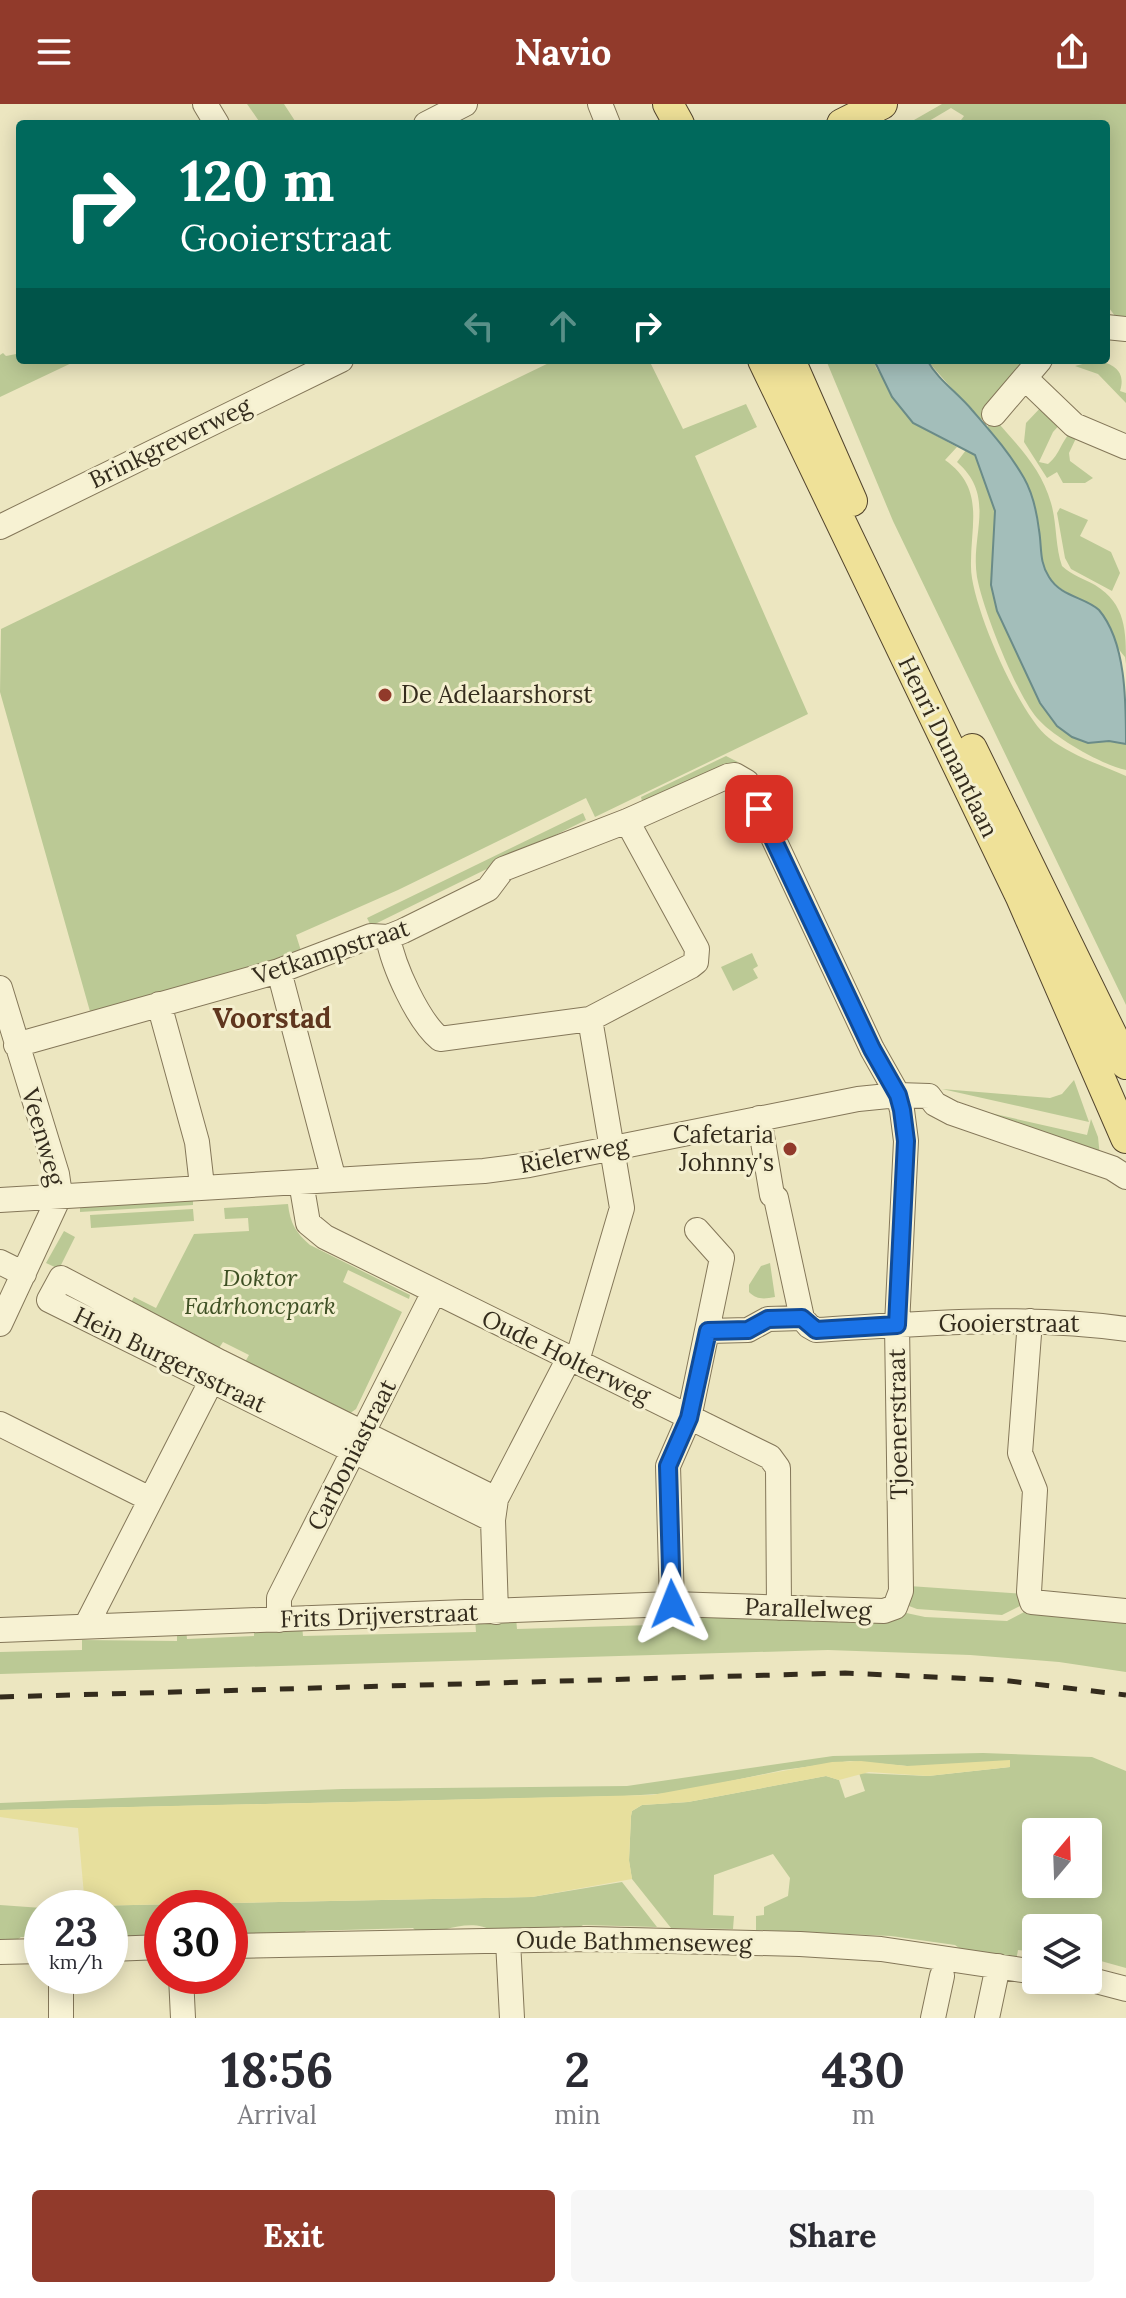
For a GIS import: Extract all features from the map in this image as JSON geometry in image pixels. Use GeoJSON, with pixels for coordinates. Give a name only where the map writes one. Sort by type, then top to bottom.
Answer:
{"type":"FeatureCollection","features":[{"type":"Feature","properties":{"kind":"main road"},"geometry":{"type":"LineString","coordinates":[[850,120],[882,104]]}},
{"type":"Feature","properties":{"kind":"main road","name":"Henri Dunantlaan"},"geometry":{"type":"LineString","coordinates":[[765,364],[1021,897],[1126,1138]]}},
{"type":"Feature","properties":{"kind":"main road","name":"Henri Dunantlaan"},"geometry":{"type":"LineString","coordinates":[[792,364],[864,528],[1126,1064]]}},
{"type":"Feature","properties":{"kind":"street"},"geometry":{"type":"LineString","coordinates":[[427,119],[465,104]]}},
{"type":"Feature","properties":{"kind":"street","name":"Brinkgreverweg"},"geometry":{"type":"LineString","coordinates":[[0,527],[333,364]]}},
{"type":"Feature","properties":{"kind":"street"},"geometry":{"type":"LineString","coordinates":[[994,414],[1033,370],[1074,425],[1126,447]]}},
{"type":"Feature","properties":{"kind":"street","name":"Tjoenerstraat"},"geometry":{"type":"LineString","coordinates":[[627,821],[728,776],[735,775],[747,782],[872,1049],[898,1095],[906,1141],[897,1325],[901,1591],[895,1607]]}},
{"type":"Feature","properties":{"kind":"street"},"geometry":{"type":"LineString","coordinates":[[388,937],[391,952],[427,1028],[440,1039],[590,1019],[691,966],[698,956],[627,821]]}},
{"type":"Feature","properties":{"kind":"street","name":"Vetkampstraat"},"geometry":{"type":"LineString","coordinates":[[16,1045],[279,971],[371,936],[388,937],[488,889],[503,869],[627,821]]}},
{"type":"Feature","properties":{"kind":"street"},"geometry":{"type":"LineString","coordinates":[[279,971],[334,1180]]}},
{"type":"Feature","properties":{"kind":"street","name":"Veenweg"},"geometry":{"type":"LineString","coordinates":[[0,988],[57,1174],[60,1195],[0,1324]]}},
{"type":"Feature","properties":{"kind":"street"},"geometry":{"type":"LineString","coordinates":[[159,1004],[197,1142],[202,1186]]}},
{"type":"Feature","properties":{"kind":"street"},"geometry":{"type":"LineString","coordinates":[[496,1612],[495,1509],[573,1360],[622,1208],[590,1019]]}},
{"type":"Feature","properties":{"kind":"street","name":"Rielerweg"},"geometry":{"type":"LineString","coordinates":[[0,1200],[484,1171],[529,1165],[858,1099],[898,1095],[929,1096],[935,1104],[952,1113],[1112,1168],[1126,1177]]}},
{"type":"Feature","properties":{"kind":"street"},"geometry":{"type":"LineString","coordinates":[[759,1118],[772,1195],[776,1198],[802,1318]]}},
{"type":"Feature","properties":{"kind":"street","name":"Oude Holterweg"},"geometry":{"type":"LineString","coordinates":[[301,1182],[308,1223],[315,1231],[770,1457],[778,1468],[779,1608]]}},
{"type":"Feature","properties":{"kind":"street"},"geometry":{"type":"LineString","coordinates":[[672,1604],[668,1466],[689,1418],[722,1258],[697,1230]]}},
{"type":"Feature","properties":{"kind":"street"},"geometry":{"type":"LineString","coordinates":[[0,1262],[24,1274]]}},
{"type":"Feature","properties":{"kind":"street","name":"Hein Burgersstraat"},"geometry":{"type":"LineString","coordinates":[[216,1371],[61,1278],[49,1300],[216,1371],[495,1509]]}},
{"type":"Feature","properties":{"kind":"street","name":"Carboniastraat"},"geometry":{"type":"LineString","coordinates":[[279,1620],[279,1598],[434,1292]]}},
{"type":"Feature","properties":{"kind":"street","name":"Gooierstraat"},"geometry":{"type":"LineString","coordinates":[[708,1331],[748,1330],[768,1319],[802,1318],[816,1330],[1030,1321],[1126,1329]]}},
{"type":"Feature","properties":{"kind":"street"},"geometry":{"type":"LineString","coordinates":[[1030,1321],[1020,1453],[1035,1490],[1029,1592],[1032,1602],[1126,1611]]}},
{"type":"Feature","properties":{"kind":"street"},"geometry":{"type":"LineString","coordinates":[[86,1626],[216,1371]]}},
{"type":"Feature","properties":{"kind":"street"},"geometry":{"type":"LineString","coordinates":[[0,1424],[150,1499]]}},
{"type":"Feature","properties":{"kind":"street","name":"Parallelweg"},"geometry":{"type":"LineString","coordinates":[[672,1604],[884,1611],[895,1607]]}},
{"type":"Feature","properties":{"kind":"street","name":"Frits Drijverstraat"},"geometry":{"type":"LineString","coordinates":[[0,1630],[672,1604]]}},
{"type":"Feature","properties":{"kind":"street","name":"Oude Bathmenseweg"},"geometry":{"type":"LineString","coordinates":[[248,1946],[668,1940],[881,1949],[1022,1970]]}},
{"type":"Feature","properties":{"kind":"street"},"geometry":{"type":"LineString","coordinates":[[508,1941],[512,2018]]}},
{"type":"Feature","properties":{"kind":"street"},"geometry":{"type":"LineString","coordinates":[[0,1952],[24,1951]]}},
{"type":"Feature","properties":{"kind":"street"},"geometry":{"type":"LineString","coordinates":[[987,2018],[998,1966]]}},
{"type":"Feature","properties":{"kind":"street"},"geometry":{"type":"LineString","coordinates":[[933,2018],[942,1976]]}},
{"type":"Feature","properties":{"kind":"street"},"geometry":{"type":"LineString","coordinates":[[1102,1983],[1126,1989]]}},
{"type":"Feature","properties":{"kind":"street"},"geometry":{"type":"LineString","coordinates":[[61,1994],[61,2018]]}},
{"type":"Feature","properties":{"kind":"street"},"geometry":{"type":"LineString","coordinates":[[182,1994],[183,2018]]}},
{"type":"Feature","properties":{"kind":"green space"},"geometry":{"type":"Polygon","coordinates":[[[247,104],[284,104],[294,120],[258,120],[247,104]]]}},
{"type":"Feature","properties":{"kind":"green space"},"geometry":{"type":"Polygon","coordinates":[[[942,104],[1126,104],[1126,325],[1110,309],[1110,120],[961,120],[964,116],[951,108],[931,120],[914,120],[942,104]]]}},
{"type":"Feature","properties":{"kind":"green space"},"geometry":{"type":"Polygon","coordinates":[[[16,354],[16,364],[70,364],[0,397],[0,355],[16,354]]]}},
{"type":"Feature","properties":{"kind":"green space"},"geometry":{"type":"Polygon","coordinates":[[[547,364],[651,364],[683,429],[746,404],[757,427],[695,456],[808,714],[595,817],[586,798],[398,890],[296,935],[302,954],[91,1015],[0,692],[1,629],[547,364]]]}},
{"type":"Feature","properties":{"kind":"green space"},"geometry":{"type":"Polygon","coordinates":[[[828,364],[875,364],[913,423],[957,447],[945,460],[958,471],[971,496],[973,584],[988,631],[1011,684],[1037,726],[1049,738],[1076,755],[1126,776],[1126,1005],[893,521],[828,364]]]}},
{"type":"Feature","properties":{"kind":"green space"},"geometry":{"type":"Polygon","coordinates":[[[930,364],[1030,364],[980,421],[930,364]]]}},
{"type":"Feature","properties":{"kind":"green space"},"geometry":{"type":"Polygon","coordinates":[[[1109,364],[1118,370],[1120,391],[1126,393],[1126,403],[1098,374],[1075,366],[1109,364]]]}},
{"type":"Feature","properties":{"kind":"green space"},"geometry":{"type":"Polygon","coordinates":[[[1044,404],[1063,421],[1053,432],[1039,462],[1048,464],[1074,429],[1079,432],[1069,453],[1070,461],[1093,478],[1085,483],[1063,483],[1057,472],[1047,478],[1024,442],[1026,423],[1044,404]]]}},
{"type":"Feature","properties":{"kind":"green space"},"geometry":{"type":"Polygon","coordinates":[[[994,418],[1027,457],[1047,490],[1062,566],[1105,592],[1118,610],[1126,640],[1126,664],[1125,657],[1091,612],[1056,585],[1046,572],[1036,515],[1027,487],[1006,450],[986,429],[994,418]]]}},
{"type":"Feature","properties":{"kind":"green space"},"geometry":{"type":"Polygon","coordinates":[[[966,450],[975,455],[995,511],[991,585],[997,611],[1040,703],[1088,743],[1109,741],[1126,744],[1126,770],[1092,756],[1044,725],[1029,706],[1010,671],[993,630],[977,577],[979,503],[969,475],[957,462],[966,450]]]}},
{"type":"Feature","properties":{"kind":"green space"},"geometry":{"type":"Polygon","coordinates":[[[1060,508],[1088,520],[1080,536],[1111,552],[1120,573],[1112,591],[1071,569],[1065,558],[1057,513],[1060,508]]]}},
{"type":"Feature","properties":{"kind":"green space"},"geometry":{"type":"Polygon","coordinates":[[[726,756],[738,762],[644,809],[641,797],[726,756]]]}},
{"type":"Feature","properties":{"kind":"green space"},"geometry":{"type":"Polygon","coordinates":[[[583,813],[586,820],[371,926],[367,918],[583,813]]]}},
{"type":"Feature","properties":{"kind":"green space"},"geometry":{"type":"Polygon","coordinates":[[[752,953],[758,966],[753,969],[758,978],[733,991],[721,967],[752,953]]]}},
{"type":"Feature","properties":{"kind":"green space"},"geometry":{"type":"Polygon","coordinates":[[[1074,1080],[1089,1122],[942,1089],[1050,1098],[1062,1094],[1074,1080]]]}},
{"type":"Feature","properties":{"kind":"green space"},"geometry":{"type":"Polygon","coordinates":[[[946,1103],[1087,1135],[1091,1119],[1098,1137],[1100,1157],[946,1103]]]}},
{"type":"Feature","properties":{"kind":"green space"},"geometry":{"type":"Polygon","coordinates":[[[193,1193],[193,1205],[80,1212],[80,1198],[193,1193]]]}},
{"type":"Feature","properties":{"kind":"green space","name":"Doktor Fadrhoncpark"},"geometry":{"type":"Polygon","coordinates":[[[288,1204],[294,1227],[310,1245],[410,1295],[409,1299],[348,1270],[343,1282],[402,1312],[356,1409],[349,1414],[245,1362],[249,1355],[223,1342],[219,1348],[130,1304],[134,1297],[156,1308],[194,1234],[249,1231],[248,1218],[225,1219],[224,1208],[288,1204]]]}},
{"type":"Feature","properties":{"kind":"green space"},"geometry":{"type":"Polygon","coordinates":[[[193,1209],[194,1221],[91,1228],[90,1215],[193,1209]]]}},
{"type":"Feature","properties":{"kind":"green space"},"geometry":{"type":"Polygon","coordinates":[[[64,1231],[75,1237],[59,1269],[46,1263],[64,1231]]]}},
{"type":"Feature","properties":{"kind":"green space"},"geometry":{"type":"Polygon","coordinates":[[[770,1263],[775,1297],[758,1298],[749,1292],[749,1285],[761,1266],[770,1263]]]}},
{"type":"Feature","properties":{"kind":"green space"},"geometry":{"type":"Polygon","coordinates":[[[909,1586],[1024,1594],[1024,1604],[1002,1615],[917,1609],[909,1606],[909,1586]]]}},
{"type":"Feature","properties":{"kind":"green space"},"geometry":{"type":"Polygon","coordinates":[[[1032,1608],[1045,1615],[1126,1620],[1126,1672],[1059,1662],[970,1655],[828,1650],[0,1674],[0,1652],[82,1650],[82,1640],[177,1641],[177,1629],[186,1629],[187,1639],[254,1636],[254,1626],[302,1625],[303,1636],[476,1632],[475,1619],[516,1618],[517,1629],[651,1625],[652,1613],[897,1611],[925,1617],[1007,1621],[1032,1608]]]}},
{"type":"Feature","properties":{"kind":"green space"},"geometry":{"type":"Polygon","coordinates":[[[983,1753],[1092,1757],[1126,1771],[1126,1968],[1102,1961],[1102,1914],[1022,1914],[1022,1950],[1018,1950],[1016,1961],[966,1953],[955,1945],[891,1936],[756,1930],[756,1916],[764,1915],[764,1907],[788,1896],[790,1878],[773,1854],[714,1875],[713,1915],[734,1916],[733,1929],[671,1928],[632,1879],[629,1861],[631,1816],[632,1811],[642,1805],[688,1802],[826,1776],[839,1780],[845,1798],[865,1791],[859,1773],[928,1776],[1010,1767],[907,1766],[850,1761],[783,1770],[674,1793],[624,1796],[0,1810],[0,1803],[342,1789],[627,1786],[833,1756],[983,1753]]]}},
{"type":"Feature","properties":{"kind":"green space"},"geometry":{"type":"Polygon","coordinates":[[[622,1882],[657,1927],[583,1925],[573,1932],[495,1932],[485,1927],[466,1925],[419,1934],[413,1928],[306,1931],[300,1937],[248,1938],[248,1903],[532,1897],[622,1882]]]}},
{"type":"Feature","properties":{"kind":"green space"},"geometry":{"type":"Polygon","coordinates":[[[0,1905],[24,1907],[24,1937],[11,1944],[0,1944],[0,1905]]]}},
{"type":"Feature","properties":{"kind":"green space"},"geometry":{"type":"Polygon","coordinates":[[[128,1905],[144,1905],[144,1941],[128,1941],[128,1905]]]}},
{"type":"Feature","properties":{"kind":"sand"},"geometry":{"type":"Polygon","coordinates":[[[1010,1760],[1010,1767],[928,1776],[869,1772],[839,1780],[826,1776],[688,1802],[642,1805],[632,1811],[631,1816],[629,1860],[632,1879],[532,1897],[248,1903],[248,1890],[144,1890],[144,1905],[128,1905],[128,1890],[84,1890],[78,1828],[0,1817],[0,1810],[652,1795],[832,1762],[861,1761],[907,1766],[1010,1760]]]}},
{"type":"Feature","properties":{"kind":"water"},"geometry":{"type":"Polygon","coordinates":[[[876,364],[930,364],[1006,451],[1027,484],[1034,503],[1042,560],[1049,577],[1066,593],[1099,610],[1115,638],[1123,673],[1126,744],[1109,741],[1088,743],[1072,737],[1057,726],[1040,703],[997,611],[991,585],[995,511],[975,455],[913,423],[892,397],[876,364]]]}},
{"type":"Feature","properties":{"kind":"railway"},"geometry":{"type":"LineString","coordinates":[[0,1697],[845,1673],[1001,1680],[1126,1695]]}},
{"type":"Feature","properties":{"kind":"place","name":"De Adelaarshorst"},"geometry":{"type":"Point","coordinates":[385,695]}},
{"type":"Feature","properties":{"kind":"place","name":"Cafetaria Johnny's"},"geometry":{"type":"Point","coordinates":[790,1149]}},
{"type":"Feature","properties":{"kind":"district","name":"Voorstad"},"geometry":{"type":"Point","coordinates":[272,1018]}},
{"type":"Feature","properties":{"kind":"route"},"geometry":{"type":"LineString","coordinates":[[672,1604],[668,1466],[689,1418],[708,1331],[748,1330],[768,1319],[802,1318],[816,1330],[897,1325],[906,1141],[898,1095],[872,1049],[759,809]]}}]}
